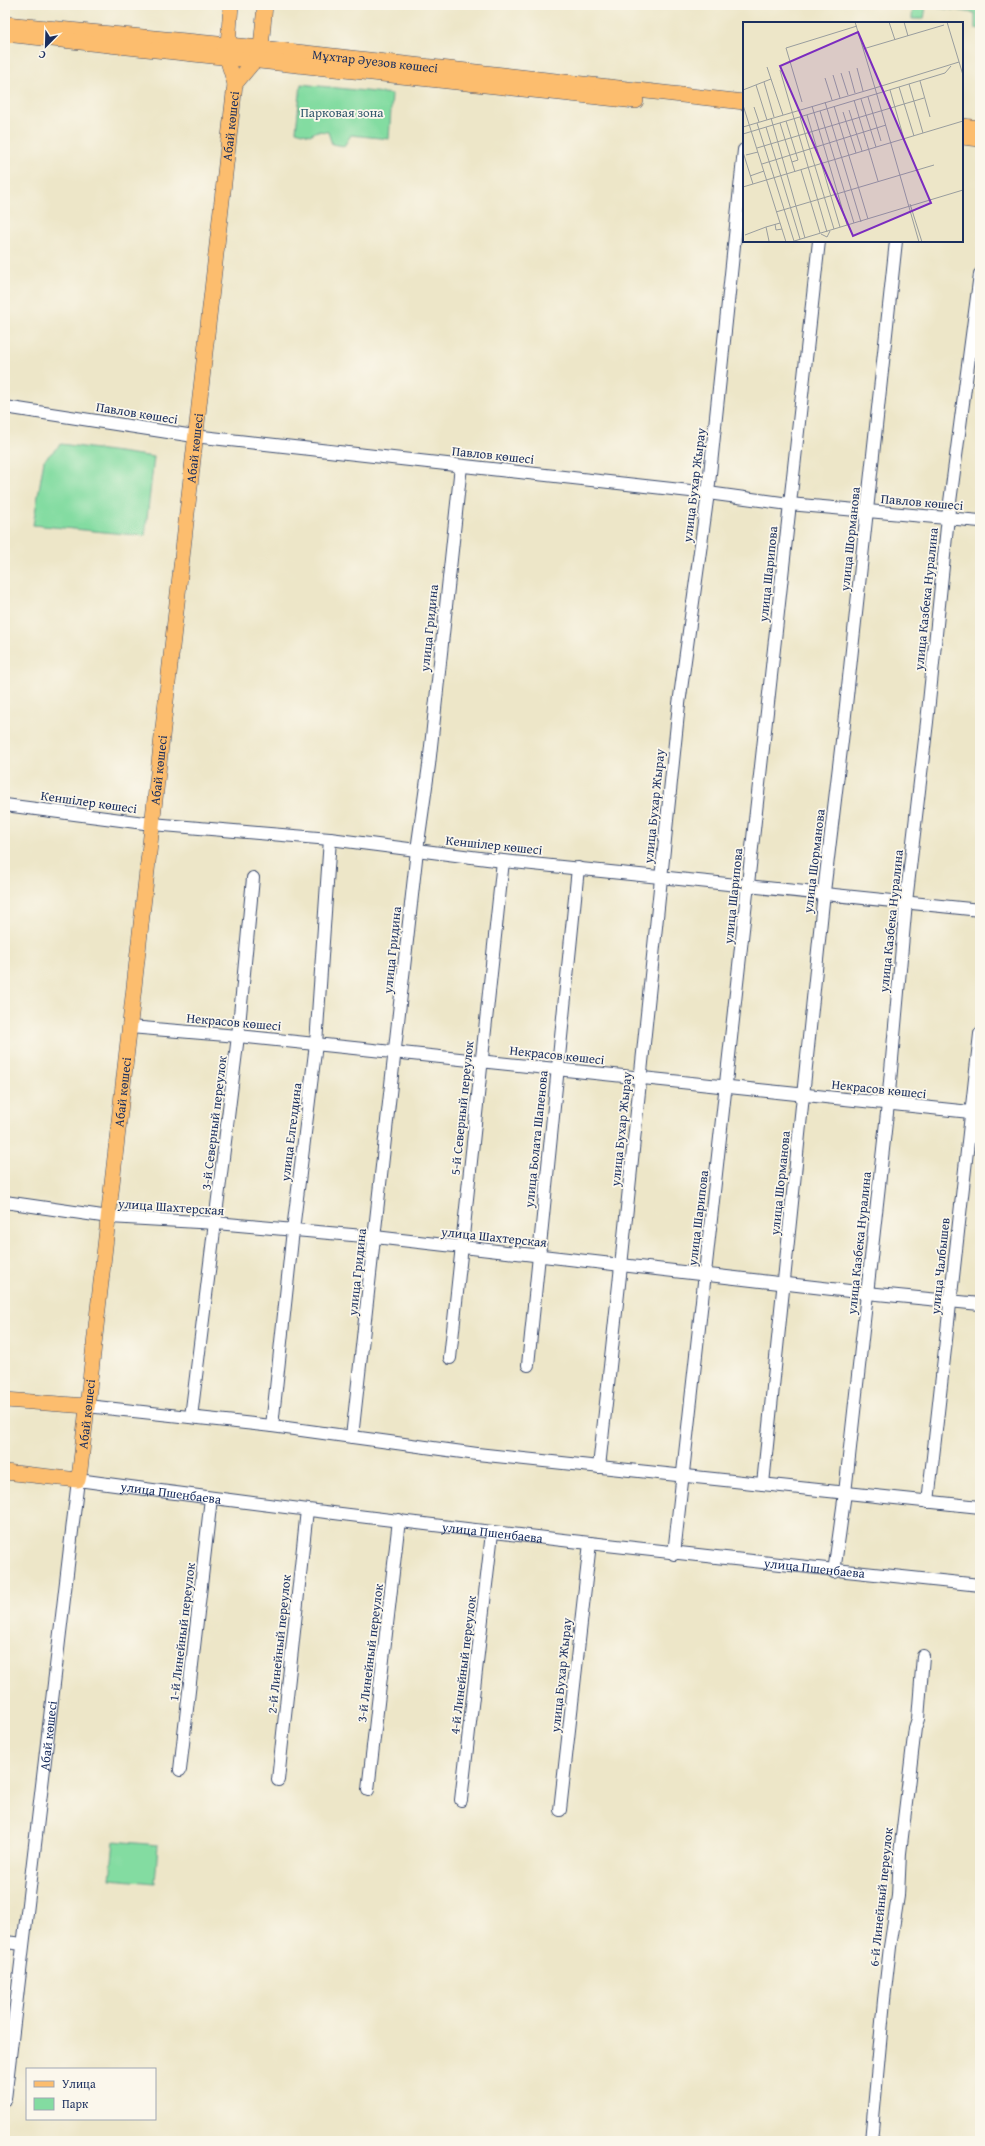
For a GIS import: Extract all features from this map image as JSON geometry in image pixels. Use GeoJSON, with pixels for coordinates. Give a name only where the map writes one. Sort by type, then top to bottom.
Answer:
{"type":"FeatureCollection","features":[{"type":"Feature","properties":{"kind":"main road","name":"Абай көшесі"},"geometry":{"type":"LineString","coordinates":[[78,1480],[109,1217],[194,436],[235,84],[227,52],[231,5]]}},
{"type":"Feature","properties":{"kind":"main road"},"geometry":{"type":"LineString","coordinates":[[258,54],[265,5]]}},
{"type":"Feature","properties":{"kind":"main road","name":"Мұхтар Әуезов көшесі"},"geometry":{"type":"LineString","coordinates":[[5,24],[227,52]]}},
{"type":"Feature","properties":{"kind":"main road","name":"Мұхтар Әуезов көшесі"},"geometry":{"type":"LineString","coordinates":[[5,34],[258,54],[743,102]]}},
{"type":"Feature","properties":{"kind":"main road","name":"Абай көшесі"},"geometry":{"type":"LineString","coordinates":[[235,84],[258,54]]}},
{"type":"Feature","properties":{"kind":"main road","name":"Мұхтар Әуезов көшесі"},"geometry":{"type":"LineString","coordinates":[[258,54],[743,112]]}},
{"type":"Feature","properties":{"kind":"main road"},"geometry":{"type":"LineString","coordinates":[[963,126],[980,128]]}},
{"type":"Feature","properties":{"kind":"main road"},"geometry":{"type":"LineString","coordinates":[[963,137],[980,139]]}},
{"type":"Feature","properties":{"kind":"main road"},"geometry":{"type":"LineString","coordinates":[[5,1400],[87,1406]]}},
{"type":"Feature","properties":{"kind":"main road","name":"улица Пшенбаева"},"geometry":{"type":"LineString","coordinates":[[5,1472],[78,1480]]}},
{"type":"Feature","properties":{"kind":"street","name":"улица Бухар Жырау"},"geometry":{"type":"LineString","coordinates":[[598,1466],[622,1266],[680,693],[708,493],[743,160]]}},
{"type":"Feature","properties":{"kind":"street","name":"улица Шарипова"},"geometry":{"type":"LineString","coordinates":[[674,1554],[727,1087],[789,504],[819,242]]}},
{"type":"Feature","properties":{"kind":"street","name":"улица Шорманова"},"geometry":{"type":"LineString","coordinates":[[763,1484],[824,892],[896,242]]}},
{"type":"Feature","properties":{"kind":"street","name":"улица Казбека Нуралина"},"geometry":{"type":"LineString","coordinates":[[834,1572],[845,1493],[888,1104],[906,902],[927,722],[948,517],[980,274]]}},
{"type":"Feature","properties":{"kind":"street","name":"Павлов көшесі"},"geometry":{"type":"LineString","coordinates":[[5,407],[194,436],[708,493],[789,504],[980,521]]}},
{"type":"Feature","properties":{"kind":"street","name":"улица Гридина"},"geometry":{"type":"LineString","coordinates":[[352,1437],[396,1052],[417,850],[429,765],[461,466]]}},
{"type":"Feature","properties":{"kind":"street","name":"Кеншілер көшесі"},"geometry":{"type":"LineString","coordinates":[[5,805],[152,824],[330,840],[503,861],[748,886],[824,892],[980,910]]}},
{"type":"Feature","properties":{"kind":"street","name":"улица Елгелдина"},"geometry":{"type":"LineString","coordinates":[[272,1426],[293,1230],[316,1044],[330,840]]}},
{"type":"Feature","properties":{"kind":"street","name":"5-й Северный переулок"},"geometry":{"type":"LineString","coordinates":[[450,1358],[503,861]]}},
{"type":"Feature","properties":{"kind":"street","name":"улица Болата Шапенова"},"geometry":{"type":"LineString","coordinates":[[528,1365],[578,868]]}},
{"type":"Feature","properties":{"kind":"street","name":"3-й Северный переулок"},"geometry":{"type":"LineString","coordinates":[[191,1417],[238,1036],[253,878]]}},
{"type":"Feature","properties":{"kind":"street","name":"Некрасов көшесі"},"geometry":{"type":"LineString","coordinates":[[130,1027],[396,1052],[976,1113]]}},
{"type":"Feature","properties":{"kind":"street","name":"улица Чалбышев"},"geometry":{"type":"LineString","coordinates":[[928,1502],[951,1301],[976,1113],[980,1034]]}},
{"type":"Feature","properties":{"kind":"street","name":"улица Шахтерская"},"geometry":{"type":"LineString","coordinates":[[5,1202],[109,1217],[216,1223],[375,1237],[622,1266],[980,1304]]}},
{"type":"Feature","properties":{"kind":"street"},"geometry":{"type":"LineString","coordinates":[[87,1406],[272,1426],[477,1454],[980,1507]]}},
{"type":"Feature","properties":{"kind":"street","name":"улица Пшенбаева"},"geometry":{"type":"LineString","coordinates":[[78,1480],[492,1533],[834,1572],[980,1585]]}},
{"type":"Feature","properties":{"kind":"street","name":"Абай көшесі"},"geometry":{"type":"LineString","coordinates":[[5,2099],[78,1480]]}},
{"type":"Feature","properties":{"kind":"street","name":"1-й Линейный переулок"},"geometry":{"type":"LineString","coordinates":[[180,1770],[211,1498]]}},
{"type":"Feature","properties":{"kind":"street","name":"2-й Линейный переулок"},"geometry":{"type":"LineString","coordinates":[[278,1780],[307,1510]]}},
{"type":"Feature","properties":{"kind":"street","name":"3-й Линейный переулок"},"geometry":{"type":"LineString","coordinates":[[368,1790],[399,1520]]}},
{"type":"Feature","properties":{"kind":"street","name":"4-й Линейный переулок"},"geometry":{"type":"LineString","coordinates":[[461,1800],[492,1533]]}},
{"type":"Feature","properties":{"kind":"street","name":"улица Бухар Жырау"},"geometry":{"type":"LineString","coordinates":[[560,1810],[590,1543]]}},
{"type":"Feature","properties":{"kind":"street","name":"6-й Линейный переулок"},"geometry":{"type":"LineString","coordinates":[[871,2141],[886,1985],[898,1896],[900,1853],[914,1728],[918,1719],[923,1656]]}},
{"type":"Feature","properties":{"kind":"street"},"geometry":{"type":"LineString","coordinates":[[5,1942],[23,1944]]}},
{"type":"Feature","properties":{"kind":"green space"},"geometry":{"type":"Polygon","coordinates":[[[913,5],[980,5],[980,29],[975,28],[975,13],[926,6],[924,19],[912,19],[913,5]]]}},
{"type":"Feature","properties":{"kind":"green space","name":"Парковая зона"},"geometry":{"type":"Polygon","coordinates":[[[301,84],[392,94],[389,139],[351,135],[344,146],[332,144],[328,132],[317,131],[310,135],[296,131],[301,84]]]}},
{"type":"Feature","properties":{"kind":"green space"},"geometry":{"type":"Polygon","coordinates":[[[61,444],[154,457],[145,536],[33,525],[44,460],[61,444]]]}},
{"type":"Feature","properties":{"kind":"green space"},"geometry":{"type":"Polygon","coordinates":[[[114,1841],[158,1845],[155,1883],[110,1879],[114,1841]]]}}]}
